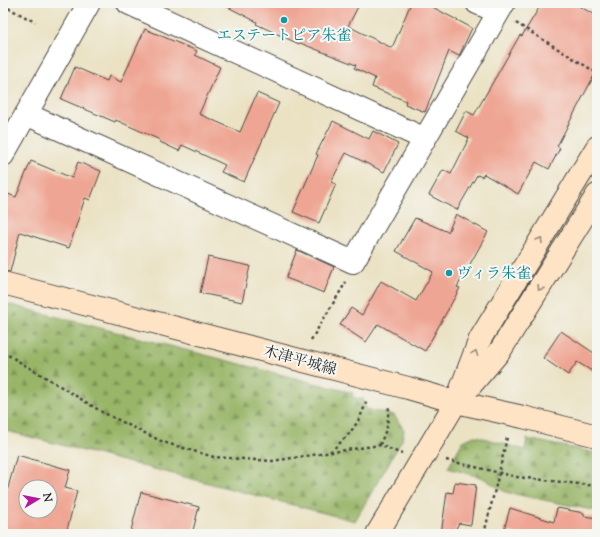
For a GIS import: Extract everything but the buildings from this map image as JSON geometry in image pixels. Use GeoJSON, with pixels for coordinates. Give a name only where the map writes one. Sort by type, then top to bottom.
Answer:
{"type":"FeatureCollection","features":[{"type":"Feature","properties":{"kind":"street"},"geometry":{"type":"LineString","coordinates":[[3,155],[89,3]]}},
{"type":"Feature","properties":{"kind":"street"},"geometry":{"type":"LineString","coordinates":[[128,3],[425,139]]}},
{"type":"Feature","properties":{"kind":"street"},"geometry":{"type":"LineString","coordinates":[[26,114],[353,262],[501,8],[477,3]]}},
{"type":"Feature","properties":{"kind":"street"},"geometry":{"type":"LineString","coordinates":[[456,402],[480,339],[597,147]]}},
{"type":"Feature","properties":{"kind":"street"},"geometry":{"type":"LineString","coordinates":[[377,534],[456,402],[500,351],[597,195]]}},
{"type":"Feature","properties":{"kind":"street","name":"木津平城線"},"geometry":{"type":"LineString","coordinates":[[3,283],[408,388],[456,402],[523,416],[597,436]]}},
{"type":"Feature","properties":{"kind":"path"},"geometry":{"type":"LineString","coordinates":[[3,17],[11,3]]}},
{"type":"Feature","properties":{"kind":"path"},"geometry":{"type":"LineString","coordinates":[[8,8],[35,22]]}},
{"type":"Feature","properties":{"kind":"path"},"geometry":{"type":"LineString","coordinates":[[501,8],[597,73]]}},
{"type":"Feature","properties":{"kind":"path"},"geometry":{"type":"LineString","coordinates":[[311,340],[351,273],[353,262]]}},
{"type":"Feature","properties":{"kind":"path"},"geometry":{"type":"LineString","coordinates":[[3,352],[102,412],[164,442],[214,457],[272,461],[380,446],[403,454]]}},
{"type":"Feature","properties":{"kind":"path"},"geometry":{"type":"LineString","coordinates":[[329,453],[348,437],[355,428],[364,411],[368,396]]}},
{"type":"Feature","properties":{"kind":"path"},"geometry":{"type":"LineString","coordinates":[[380,446],[387,427],[389,406]]}},
{"type":"Feature","properties":{"kind":"path"},"geometry":{"type":"LineString","coordinates":[[484,534],[500,473],[507,437]]}},
{"type":"Feature","properties":{"kind":"path"},"geometry":{"type":"LineString","coordinates":[[445,460],[517,477],[597,486]]}},
{"type":"Feature","properties":{"kind":"green space"},"geometry":{"type":"Polygon","coordinates":[[[3,303],[353,393],[352,397],[363,399],[366,409],[394,415],[404,430],[402,440],[355,521],[3,430],[3,303]]]}},
{"type":"Feature","properties":{"kind":"green space"},"geometry":{"type":"Polygon","coordinates":[[[474,436],[525,450],[527,439],[597,453],[597,511],[505,492],[483,478],[448,468],[463,441],[474,436]]]}},
{"type":"Feature","properties":{"kind":"place","name":"エステートピア朱雀"},"geometry":{"type":"Point","coordinates":[284,20]}},
{"type":"Feature","properties":{"kind":"place","name":"ヴィラ朱雀"},"geometry":{"type":"Point","coordinates":[449,273]}}]}
